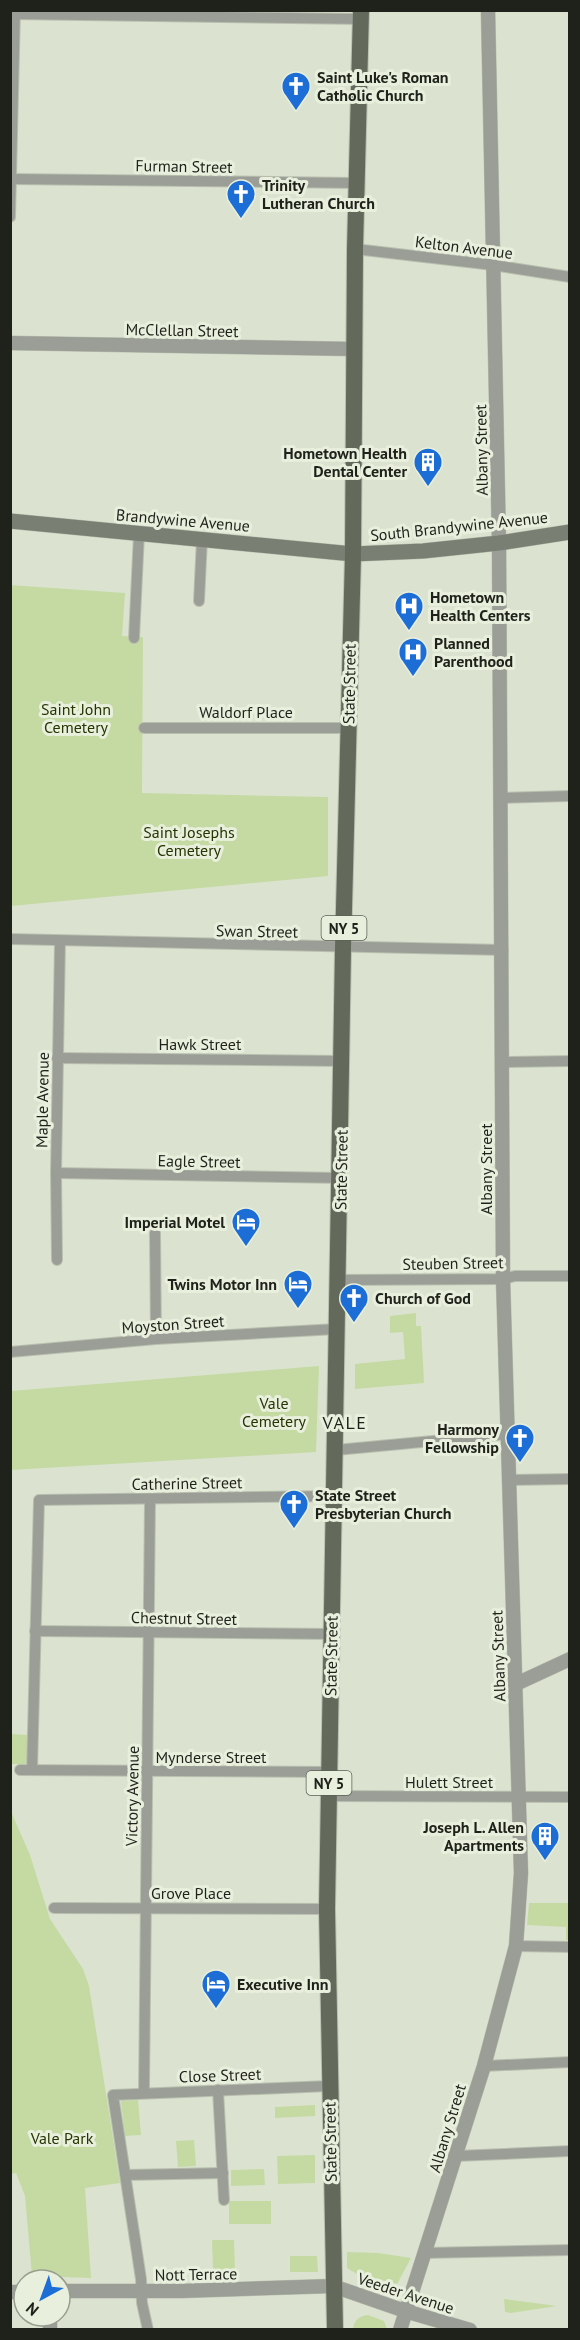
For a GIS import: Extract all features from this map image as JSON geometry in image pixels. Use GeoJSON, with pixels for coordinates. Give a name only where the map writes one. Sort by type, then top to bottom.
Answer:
{"type":"FeatureCollection","features":[{"type":"Feature","properties":{"kind":"main road","name":"State Street"},"geometry":{"type":"LineString","coordinates":[[335,2330],[327,1909],[352,554],[353,349],[361,15]]}},
{"type":"Feature","properties":{"kind":"main road","name":"Brandywine Avenue"},"geometry":{"type":"LineString","coordinates":[[10,521],[352,554]]}},
{"type":"Feature","properties":{"kind":"main road","name":"South Brandywine Avenue"},"geometry":{"type":"LineString","coordinates":[[352,554],[499,543],[570,532]]}},
{"type":"Feature","properties":{"kind":"street","name":"Albany Street"},"geometry":{"type":"LineString","coordinates":[[405,2311],[484,2066],[516,1946],[521,1873],[503,1279],[499,543],[488,10]]}},
{"type":"Feature","properties":{"kind":"street"},"geometry":{"type":"LineString","coordinates":[[10,217],[13,13],[361,15]]}},
{"type":"Feature","properties":{"kind":"street","name":"Furman Street"},"geometry":{"type":"LineString","coordinates":[[11,179],[357,183]]}},
{"type":"Feature","properties":{"kind":"street","name":"Kelton Avenue"},"geometry":{"type":"LineString","coordinates":[[355,249],[493,265],[570,277]]}},
{"type":"Feature","properties":{"kind":"street","name":"McClellan Street"},"geometry":{"type":"LineString","coordinates":[[10,344],[353,349]]}},
{"type":"Feature","properties":{"kind":"street"},"geometry":{"type":"LineString","coordinates":[[134,638],[139,534]]}},
{"type":"Feature","properties":{"kind":"street"},"geometry":{"type":"LineString","coordinates":[[199,601],[202,539]]}},
{"type":"Feature","properties":{"kind":"street","name":"Waldorf Place"},"geometry":{"type":"LineString","coordinates":[[144,728],[348,728]]}},
{"type":"Feature","properties":{"kind":"street"},"geometry":{"type":"LineString","coordinates":[[500,798],[570,796]]}},
{"type":"Feature","properties":{"kind":"street","name":"Swan Street"},"geometry":{"type":"LineString","coordinates":[[10,939],[503,950]]}},
{"type":"Feature","properties":{"kind":"street","name":"Maple Avenue"},"geometry":{"type":"LineString","coordinates":[[57,1260],[57,1058],[60,941]]}},
{"type":"Feature","properties":{"kind":"street","name":"Hawk Street"},"geometry":{"type":"LineString","coordinates":[[57,1058],[342,1060]]}},
{"type":"Feature","properties":{"kind":"street"},"geometry":{"type":"LineString","coordinates":[[502,1062],[570,1060]]}},
{"type":"Feature","properties":{"kind":"street","name":"Eagle Street"},"geometry":{"type":"LineString","coordinates":[[56,1173],[341,1178]]}},
{"type":"Feature","properties":{"kind":"street"},"geometry":{"type":"LineString","coordinates":[[155,1233],[156,1339]]}},
{"type":"Feature","properties":{"kind":"street","name":"Steuben Street"},"geometry":{"type":"LineString","coordinates":[[338,1280],[503,1279],[515,1276],[570,1276]]}},
{"type":"Feature","properties":{"kind":"street","name":"Moyston Street"},"geometry":{"type":"LineString","coordinates":[[10,1352],[156,1339],[337,1329]]}},
{"type":"Feature","properties":{"kind":"street"},"geometry":{"type":"LineString","coordinates":[[336,1449],[508,1434]]}},
{"type":"Feature","properties":{"kind":"street"},"geometry":{"type":"LineString","coordinates":[[509,1480],[570,1479]]}},
{"type":"Feature","properties":{"kind":"street","name":"Catherine Street"},"geometry":{"type":"LineString","coordinates":[[35,1631],[39,1500],[335,1496]]}},
{"type":"Feature","properties":{"kind":"street","name":"Victory Avenue"},"geometry":{"type":"LineString","coordinates":[[144,2093],[150,1498]]}},
{"type":"Feature","properties":{"kind":"street"},"geometry":{"type":"LineString","coordinates":[[32,1770],[35,1631]]}},
{"type":"Feature","properties":{"kind":"street","name":"Chestnut Street"},"geometry":{"type":"LineString","coordinates":[[35,1631],[332,1634]]}},
{"type":"Feature","properties":{"kind":"street"},"geometry":{"type":"LineString","coordinates":[[516,1684],[570,1659]]}},
{"type":"Feature","properties":{"kind":"street","name":"Mynderse Street"},"geometry":{"type":"LineString","coordinates":[[20,1770],[329,1772]]}},
{"type":"Feature","properties":{"kind":"street","name":"Hulett Street"},"geometry":{"type":"LineString","coordinates":[[329,1796],[570,1797]]}},
{"type":"Feature","properties":{"kind":"street","name":"Grove Place"},"geometry":{"type":"LineString","coordinates":[[54,1908],[327,1909]]}},
{"type":"Feature","properties":{"kind":"street"},"geometry":{"type":"LineString","coordinates":[[516,1946],[570,1947]]}},
{"type":"Feature","properties":{"kind":"street"},"geometry":{"type":"LineString","coordinates":[[484,2066],[570,2062]]}},
{"type":"Feature","properties":{"kind":"street","name":"Close Street"},"geometry":{"type":"LineString","coordinates":[[126,2175],[113,2095],[329,2086]]}},
{"type":"Feature","properties":{"kind":"street"},"geometry":{"type":"LineString","coordinates":[[218,2090],[224,2200]]}},
{"type":"Feature","properties":{"kind":"street"},"geometry":{"type":"LineString","coordinates":[[456,2156],[570,2151]]}},
{"type":"Feature","properties":{"kind":"street"},"geometry":{"type":"LineString","coordinates":[[148,2330],[126,2175],[223,2173]]}},
{"type":"Feature","properties":{"kind":"street"},"geometry":{"type":"LineString","coordinates":[[424,2253],[570,2250]]}},
{"type":"Feature","properties":{"kind":"street","name":"Nott Terrace"},"geometry":{"type":"LineString","coordinates":[[72,2291],[141,2292],[333,2286]]}},
{"type":"Feature","properties":{"kind":"street","name":"Veeder Avenue"},"geometry":{"type":"LineString","coordinates":[[333,2286],[470,2330]]}},
{"type":"Feature","properties":{"kind":"street"},"geometry":{"type":"LineString","coordinates":[[400,2330],[405,2311]]}},
{"type":"Feature","properties":{"kind":"green space","name":"Saint John Cemetery"},"geometry":{"type":"Polygon","coordinates":[[[10,585],[125,593],[122,636],[143,637],[142,793],[328,797],[328,876],[11,906],[10,585]]]}},
{"type":"Feature","properties":{"kind":"green space"},"geometry":{"type":"Polygon","coordinates":[[[416,1313],[416,1326],[421,1326],[424,1383],[355,1389],[355,1364],[405,1359],[403,1332],[390,1333],[390,1316],[416,1313]]]}},
{"type":"Feature","properties":{"kind":"green space","name":"Vale Cemetery"},"geometry":{"type":"Polygon","coordinates":[[[319,1366],[316,1452],[11,1470],[11,1391],[319,1366]]]}},
{"type":"Feature","properties":{"kind":"green space"},"geometry":{"type":"Polygon","coordinates":[[[11,1734],[28,1735],[29,1764],[11,1764],[11,1734]]]}},
{"type":"Feature","properties":{"kind":"green space","name":"Vale Park"},"geometry":{"type":"Polygon","coordinates":[[[10,1794],[12,1814],[30,1855],[50,1919],[83,1969],[89,1986],[120,2183],[85,2188],[91,2278],[72,2277],[72,2268],[31,2268],[25,2196],[16,2173],[11,2174],[10,1794]]]}},
{"type":"Feature","properties":{"kind":"green space"},"geometry":{"type":"Polygon","coordinates":[[[529,1903],[569,1903],[569,1940],[566,1940],[566,1927],[527,1925],[529,1903]]]}},
{"type":"Feature","properties":{"kind":"green space"},"geometry":{"type":"Polygon","coordinates":[[[138,2100],[141,2135],[125,2136],[121,2101],[138,2100]]]}},
{"type":"Feature","properties":{"kind":"green space"},"geometry":{"type":"Polygon","coordinates":[[[315,2105],[315,2116],[275,2118],[275,2107],[315,2105]]]}},
{"type":"Feature","properties":{"kind":"green space"},"geometry":{"type":"Polygon","coordinates":[[[194,2140],[196,2166],[178,2167],[176,2141],[194,2140]]]}},
{"type":"Feature","properties":{"kind":"green space"},"geometry":{"type":"Polygon","coordinates":[[[315,2155],[315,2183],[278,2184],[277,2156],[315,2155]]]}},
{"type":"Feature","properties":{"kind":"green space"},"geometry":{"type":"Polygon","coordinates":[[[264,2169],[265,2185],[231,2186],[231,2170],[264,2169]]]}},
{"type":"Feature","properties":{"kind":"green space"},"geometry":{"type":"Polygon","coordinates":[[[229,2201],[271,2201],[271,2224],[229,2224],[229,2201]]]}},
{"type":"Feature","properties":{"kind":"green space"},"geometry":{"type":"Polygon","coordinates":[[[212,2240],[234,2240],[235,2272],[213,2272],[212,2240]]]}},
{"type":"Feature","properties":{"kind":"green space"},"geometry":{"type":"Polygon","coordinates":[[[347,2252],[378,2253],[411,2258],[397,2284],[357,2274],[347,2268],[347,2252]]]}},
{"type":"Feature","properties":{"kind":"green space"},"geometry":{"type":"Polygon","coordinates":[[[290,2256],[317,2256],[318,2272],[290,2272],[290,2256]]]}},
{"type":"Feature","properties":{"kind":"green space"},"geometry":{"type":"Polygon","coordinates":[[[504,2299],[557,2306],[511,2313],[505,2312],[504,2299]]]}},
{"type":"Feature","properties":{"kind":"green space"},"geometry":{"type":"Polygon","coordinates":[[[368,2315],[384,2321],[387,2329],[353,2329],[358,2319],[368,2315]]]}},
{"type":"Feature","properties":{"kind":"place","name":"Saint Luke's Roman Catholic Church"},"geometry":{"type":"Point","coordinates":[296,112]}},
{"type":"Feature","properties":{"kind":"place","name":"Trinity Lutheran Church"},"geometry":{"type":"Point","coordinates":[241,220]}},
{"type":"Feature","properties":{"kind":"place","name":"Hometown Health Dental Center"},"geometry":{"type":"Point","coordinates":[428,488]}},
{"type":"Feature","properties":{"kind":"place","name":"Hometown Health Centers"},"geometry":{"type":"Point","coordinates":[409,632]}},
{"type":"Feature","properties":{"kind":"place","name":"Planned Parenthood"},"geometry":{"type":"Point","coordinates":[413,678]}},
{"type":"Feature","properties":{"kind":"place","name":"Imperial Motel"},"geometry":{"type":"Point","coordinates":[246,1248]}},
{"type":"Feature","properties":{"kind":"place","name":"Twins Motor Inn"},"geometry":{"type":"Point","coordinates":[298,1310]}},
{"type":"Feature","properties":{"kind":"place","name":"Church of God"},"geometry":{"type":"Point","coordinates":[354,1324]}},
{"type":"Feature","properties":{"kind":"place","name":"Harmony Fellowship"},"geometry":{"type":"Point","coordinates":[520,1464]}},
{"type":"Feature","properties":{"kind":"place","name":"State Street Presbyterian Church"},"geometry":{"type":"Point","coordinates":[294,1530]}},
{"type":"Feature","properties":{"kind":"place","name":"Joseph L. Allen Apartments"},"geometry":{"type":"Point","coordinates":[545,1862]}},
{"type":"Feature","properties":{"kind":"place","name":"Executive Inn"},"geometry":{"type":"Point","coordinates":[216,2010]}},
{"type":"Feature","properties":{"kind":"district","name":"VALE"},"geometry":{"type":"Point","coordinates":[345,1422]}},
{"type":"Feature","properties":{"kind":"park label","name":"Saint Josephs Cemetery"},"geometry":{"type":"Point","coordinates":[189,841]}}]}
